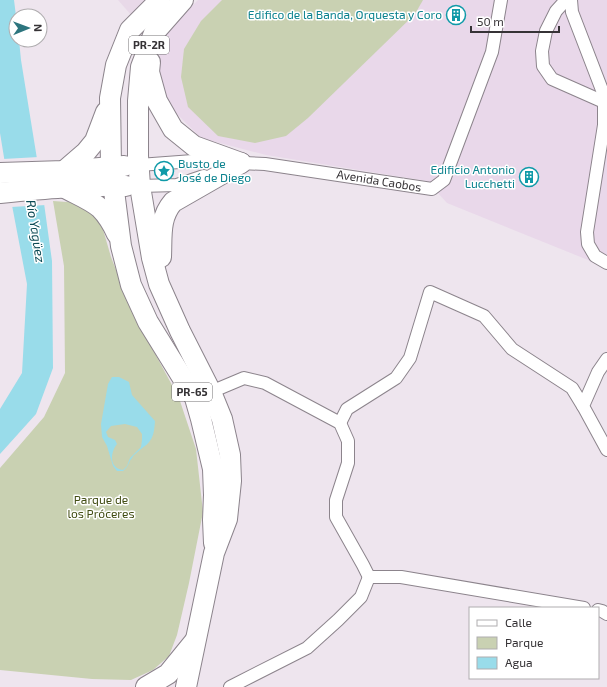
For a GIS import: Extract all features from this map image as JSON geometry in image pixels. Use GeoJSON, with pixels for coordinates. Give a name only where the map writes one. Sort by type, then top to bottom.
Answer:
{"type":"FeatureCollection","features":[{"type":"Feature","properties":{"kind":"main road","name":"PR-2R"},"geometry":{"type":"LineString","coordinates":[[112,177],[110,98],[116,65],[130,30],[160,0]]}},
{"type":"Feature","properties":{"kind":"main road","name":"PR-2R"},"geometry":{"type":"LineString","coordinates":[[138,165],[138,101],[141,67],[154,33],[182,0]]}},
{"type":"Feature","properties":{"kind":"main road"},"geometry":{"type":"LineString","coordinates":[[154,33],[149,72],[157,101],[173,129],[194,146],[242,163]]}},
{"type":"Feature","properties":{"kind":"main road"},"geometry":{"type":"LineString","coordinates":[[65,180],[95,142],[110,98]]}},
{"type":"Feature","properties":{"kind":"main road"},"geometry":{"type":"LineString","coordinates":[[160,284],[162,228],[168,209],[173,202],[242,163]]}},
{"type":"Feature","properties":{"kind":"main road"},"geometry":{"type":"LineString","coordinates":[[0,186],[112,177],[138,165]]}},
{"type":"Feature","properties":{"kind":"main road","name":"PR-65"},"geometry":{"type":"LineString","coordinates":[[138,165],[152,258],[160,284],[180,330],[203,395]]}},
{"type":"Feature","properties":{"kind":"main road"},"geometry":{"type":"LineString","coordinates":[[112,177],[140,186]]}},
{"type":"Feature","properties":{"kind":"main road","name":"PR-65"},"geometry":{"type":"LineString","coordinates":[[112,177],[121,246],[131,285],[148,322],[222,419],[230,455],[231,475],[227,519],[214,553],[186,687]]}},
{"type":"Feature","properties":{"kind":"main road"},"geometry":{"type":"LineString","coordinates":[[65,180],[100,208],[113,226],[121,246]]}},
{"type":"Feature","properties":{"kind":"main road"},"geometry":{"type":"LineString","coordinates":[[146,687],[168,674],[195,641]]}},
{"type":"Feature","properties":{"kind":"street","name":"Avenida Caobos"},"geometry":{"type":"LineString","coordinates":[[138,165],[193,161],[265,164],[432,189],[444,180],[492,52],[501,0]]}},
{"type":"Feature","properties":{"kind":"street"},"geometry":{"type":"LineString","coordinates":[[566,0],[556,11],[546,32],[542,51],[543,66],[552,79],[604,102]]}},
{"type":"Feature","properties":{"kind":"street"},"geometry":{"type":"LineString","coordinates":[[571,0],[572,12],[602,90],[604,102],[604,125],[587,232],[588,244],[595,256],[607,263]]}},
{"type":"Feature","properties":{"kind":"street","name":"Avenida Caobos"},"geometry":{"type":"LineString","coordinates":[[140,186],[177,185],[242,163]]}},
{"type":"Feature","properties":{"kind":"street"},"geometry":{"type":"LineString","coordinates":[[340,423],[347,409],[396,378],[410,358],[430,292],[484,316],[512,349],[572,388],[607,450]]}},
{"type":"Feature","properties":{"kind":"street"},"geometry":{"type":"LineString","coordinates":[[583,406],[598,372],[607,359]]}},
{"type":"Feature","properties":{"kind":"street"},"geometry":{"type":"LineString","coordinates":[[203,395],[244,378],[265,383],[340,423],[348,440],[348,463],[336,500],[336,517],[369,577],[361,598],[307,648],[230,687]]}},
{"type":"Feature","properties":{"kind":"street"},"geometry":{"type":"LineString","coordinates":[[369,577],[400,577],[578,607]]}},
{"type":"Feature","properties":{"kind":"shaded area"},"geometry":{"type":"Polygon","coordinates":[[[118,0],[148,0],[132,16],[118,0]]]}},
{"type":"Feature","properties":{"kind":"shaded area"},"geometry":{"type":"Polygon","coordinates":[[[198,0],[607,0],[607,270],[588,260],[447,203],[427,181],[266,155],[201,138],[168,105],[158,73],[161,38],[198,0]]]}},
{"type":"Feature","properties":{"kind":"green space"},"geometry":{"type":"Polygon","coordinates":[[[222,0],[423,0],[415,14],[308,118],[286,136],[255,143],[218,136],[188,107],[181,77],[184,49],[201,21],[222,0]]]}},
{"type":"Feature","properties":{"kind":"green space","name":"Parque de los Próceres"},"geometry":{"type":"Polygon","coordinates":[[[53,201],[81,203],[100,219],[111,257],[132,311],[179,398],[196,449],[203,512],[177,635],[169,656],[153,670],[131,680],[92,679],[0,670],[0,468],[44,417],[65,373],[64,266],[53,201]]]}},
{"type":"Feature","properties":{"kind":"water","name":"Río Yagüez"},"geometry":{"type":"Polygon","coordinates":[[[0,0],[14,0],[15,8],[8,8],[8,48],[20,48],[43,196],[52,261],[53,368],[36,414],[0,454],[0,409],[22,373],[27,284],[0,133],[0,0]]]}},
{"type":"Feature","properties":{"kind":"water"},"geometry":{"type":"Polygon","coordinates":[[[112,377],[119,377],[129,382],[132,395],[155,421],[153,434],[150,440],[134,455],[127,467],[123,471],[117,471],[113,466],[107,446],[102,437],[101,424],[108,384],[112,377]],[[125,424],[111,426],[106,432],[108,437],[115,440],[117,444],[113,452],[112,460],[118,469],[123,470],[127,466],[130,458],[141,447],[142,434],[137,427],[125,424]]]}},
{"type":"Feature","properties":{"kind":"pier"},"geometry":{"type":"Polygon","coordinates":[[[39,157],[46,205],[11,207],[3,159],[39,157]]]}},
{"type":"Feature","properties":{"kind":"place","name":"Edifico de la Banda, Orquesta y Coro"},"geometry":{"type":"Point","coordinates":[456,15]}},
{"type":"Feature","properties":{"kind":"place","name":"Busto de José de Diego"},"geometry":{"type":"Point","coordinates":[164,171]}},
{"type":"Feature","properties":{"kind":"place","name":"Edificio Antonio Lucchetti"},"geometry":{"type":"Point","coordinates":[529,177]}}]}
